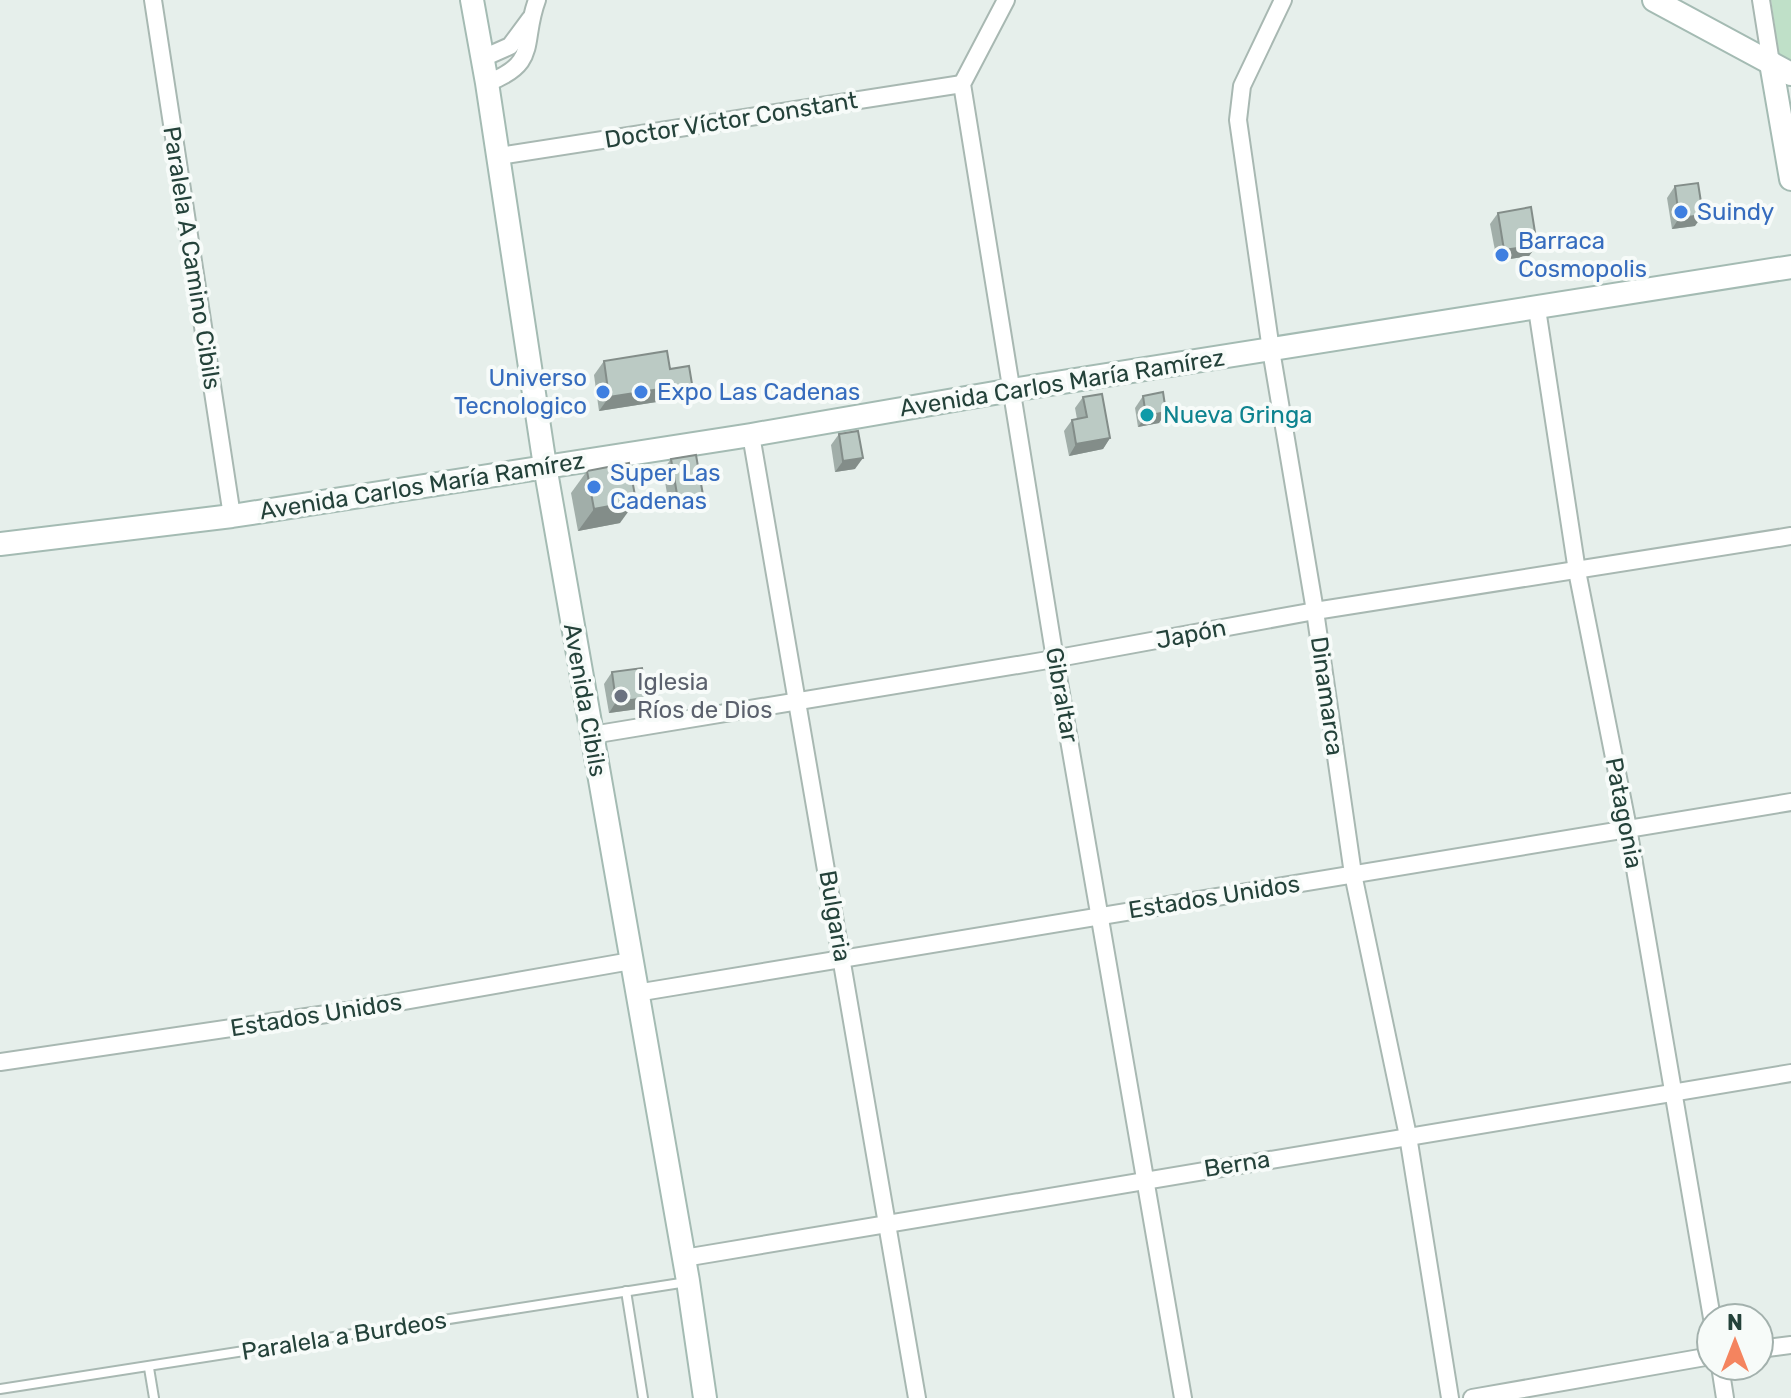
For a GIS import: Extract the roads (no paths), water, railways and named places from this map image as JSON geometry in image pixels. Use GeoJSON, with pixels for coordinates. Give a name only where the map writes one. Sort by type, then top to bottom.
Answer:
{"type":"FeatureCollection","features":[{"type":"Feature","properties":{"kind":"street","name":"Paralela A Camino Cibils"},"geometry":{"type":"LineString","coordinates":[[153,0],[232,516]]}},
{"type":"Feature","properties":{"kind":"street","name":"Avenida Cibils"},"geometry":{"type":"LineString","coordinates":[[472,0],[499,156],[545,466],[688,1281],[705,1398]]}},
{"type":"Feature","properties":{"kind":"street"},"geometry":{"type":"LineString","coordinates":[[483,58],[510,46],[530,19],[537,0]]}},
{"type":"Feature","properties":{"kind":"street"},"geometry":{"type":"LineString","coordinates":[[962,84],[1006,0]]}},
{"type":"Feature","properties":{"kind":"street","name":"Dinamarca"},"geometry":{"type":"LineString","coordinates":[[1283,0],[1242,86],[1238,120],[1353,874],[1408,1136],[1450,1398]]}},
{"type":"Feature","properties":{"kind":"street"},"geometry":{"type":"LineString","coordinates":[[1654,0],[1781,68]]}},
{"type":"Feature","properties":{"kind":"street"},"geometry":{"type":"LineString","coordinates":[[1761,0],[1781,68],[1791,179]]}},
{"type":"Feature","properties":{"kind":"street"},"geometry":{"type":"LineString","coordinates":[[487,83],[516,69],[530,36],[530,19]]}},
{"type":"Feature","properties":{"kind":"street","name":"Doctor Víctor Constant"},"geometry":{"type":"LineString","coordinates":[[499,156],[962,84]]}},
{"type":"Feature","properties":{"kind":"street","name":"Gibraltar"},"geometry":{"type":"LineString","coordinates":[[962,84],[1055,659],[1183,1398]]}},
{"type":"Feature","properties":{"kind":"street","name":"Avenida Carlos María Ramírez"},"geometry":{"type":"LineString","coordinates":[[0,544],[232,516],[1791,267]]}},
{"type":"Feature","properties":{"kind":"street","name":"Patagonia"},"geometry":{"type":"LineString","coordinates":[[1537,309],[1577,571],[1628,828],[1709,1302]]}},
{"type":"Feature","properties":{"kind":"street","name":"Bulgaria"},"geometry":{"type":"LineString","coordinates":[[751,435],[917,1398]]}},
{"type":"Feature","properties":{"kind":"street","name":"Japón"},"geometry":{"type":"LineString","coordinates":[[592,735],[1055,659],[1315,611],[1791,536]]}},
{"type":"Feature","properties":{"kind":"street","name":"Estados Unidos"},"geometry":{"type":"LineString","coordinates":[[636,993],[1791,802]]}},
{"type":"Feature","properties":{"kind":"street","name":"Estados Unidos"},"geometry":{"type":"LineString","coordinates":[[0,1062],[347,1011],[631,961]]}},
{"type":"Feature","properties":{"kind":"street","name":"Berna"},"geometry":{"type":"LineString","coordinates":[[684,1258],[1791,1073]]}},
{"type":"Feature","properties":{"kind":"street"},"geometry":{"type":"LineString","coordinates":[[1472,1398],[1695,1359]]}},
{"type":"Feature","properties":{"kind":"lane","name":"Paralela a Burdeos"},"geometry":{"type":"LineString","coordinates":[[0,1389],[688,1281]]}},
{"type":"Feature","properties":{"kind":"lane"},"geometry":{"type":"LineString","coordinates":[[626,1291],[643,1398]]}},
{"type":"Feature","properties":{"kind":"lane"},"geometry":{"type":"LineString","coordinates":[[149,1368],[154,1398]]}},
{"type":"Feature","properties":{"kind":"place","name":"Suindy"},"geometry":{"type":"Point","coordinates":[1681,212]}},
{"type":"Feature","properties":{"kind":"place","name":"Barraca Cosmopolis"},"geometry":{"type":"Point","coordinates":[1502,255]}},
{"type":"Feature","properties":{"kind":"place","name":"Universo Tecnologico"},"geometry":{"type":"Point","coordinates":[603,392]}},
{"type":"Feature","properties":{"kind":"place","name":"Expo Las Cadenas"},"geometry":{"type":"Point","coordinates":[641,392]}},
{"type":"Feature","properties":{"kind":"place","name":"Nueva Gringa"},"geometry":{"type":"Point","coordinates":[1147,415]}},
{"type":"Feature","properties":{"kind":"place","name":"Super Las Cadenas"},"geometry":{"type":"Point","coordinates":[594,487]}},
{"type":"Feature","properties":{"kind":"place","name":"Iglesia Ríos de Dios"},"geometry":{"type":"Point","coordinates":[621,696]}}]}
